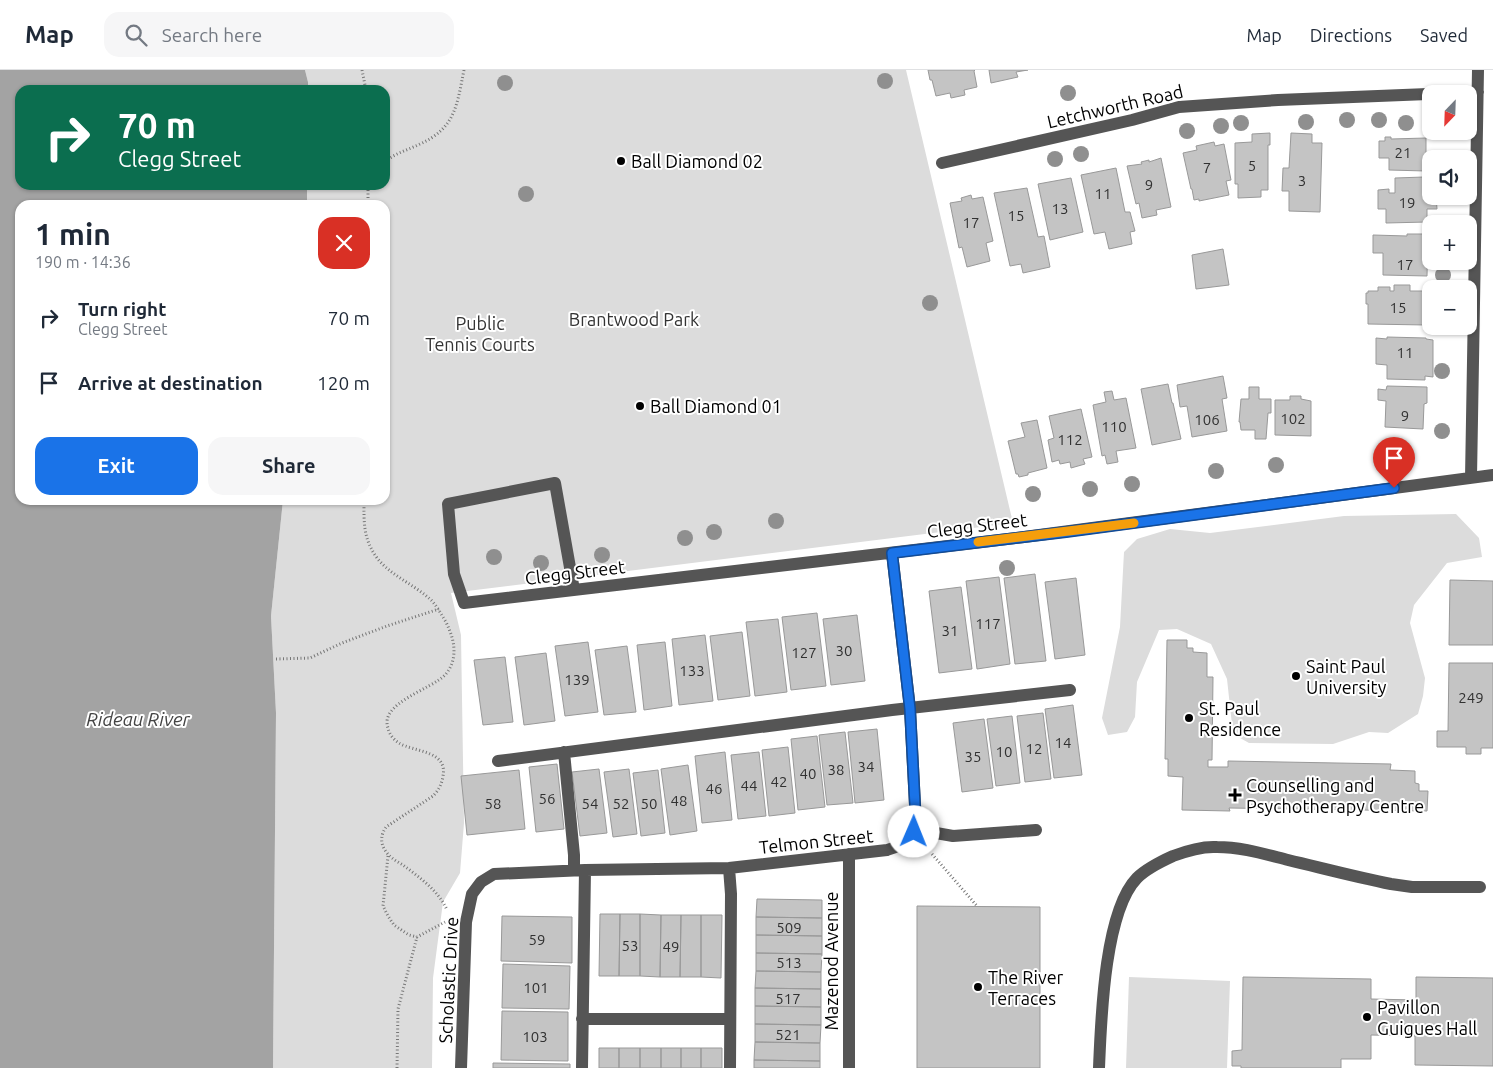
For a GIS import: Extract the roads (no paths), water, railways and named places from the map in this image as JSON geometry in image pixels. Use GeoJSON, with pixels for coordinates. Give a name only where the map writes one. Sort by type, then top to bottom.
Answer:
{"type":"FeatureCollection","features":[{"type":"Feature","properties":{"kind":"street"},"geometry":{"type":"LineString","coordinates":[[1478,70],[1478,85]]}},
{"type":"Feature","properties":{"kind":"street","name":"Letchworth Road"},"geometry":{"type":"LineString","coordinates":[[942,163],[1132,120],[1179,107],[1422,94]]}},
{"type":"Feature","properties":{"kind":"street"},"geometry":{"type":"LineString","coordinates":[[1471,478],[1477,140]]}},
{"type":"Feature","properties":{"kind":"street","name":"Clegg Street"},"geometry":{"type":"LineString","coordinates":[[574,590],[555,483],[448,504],[454,574],[464,603],[1066,532],[1493,475]]}},
{"type":"Feature","properties":{"kind":"street"},"geometry":{"type":"LineString","coordinates":[[892,553],[910,709],[916,824],[936,833],[953,836],[1036,830]]}},
{"type":"Feature","properties":{"kind":"street"},"geometry":{"type":"LineString","coordinates":[[498,761],[1070,690]]}},
{"type":"Feature","properties":{"kind":"street"},"geometry":{"type":"LineString","coordinates":[[564,752],[574,855],[579,870],[582,1068]]}},
{"type":"Feature","properties":{"kind":"street","name":"Telmon Street"},"geometry":{"type":"LineString","coordinates":[[494,874],[579,870],[729,868],[887,850],[905,844],[914,832],[916,824]]}},
{"type":"Feature","properties":{"kind":"street"},"geometry":{"type":"LineString","coordinates":[[1100,1068],[1101,1019],[1108,958],[1116,921],[1124,898],[1138,877],[1161,862],[1187,850],[1215,846],[1237,848],[1391,884],[1412,887],[1480,887]]}},
{"type":"Feature","properties":{"kind":"street","name":"Mazenod Avenue"},"geometry":{"type":"LineString","coordinates":[[849,854],[849,1068]]}},
{"type":"Feature","properties":{"kind":"street"},"geometry":{"type":"LineString","coordinates":[[729,868],[731,894],[730,1068]]}},
{"type":"Feature","properties":{"kind":"street","name":"Scholastic Drive"},"geometry":{"type":"LineString","coordinates":[[461,1068],[466,922],[472,894],[481,882],[494,874]]}},
{"type":"Feature","properties":{"kind":"street"},"geometry":{"type":"LineString","coordinates":[[582,1019],[730,1019]]}},
{"type":"Feature","properties":{"kind":"water","name":"Rideau River"},"geometry":{"type":"Polygon","coordinates":[[[0,70],[305,70],[308,85],[15,85],[15,190],[307,190],[307,200],[15,200],[15,505],[282,505],[271,616],[276,713],[273,1068],[0,1068],[0,70]]]}},
{"type":"Feature","properties":{"kind":"place","name":"Ball Diamond 02"},"geometry":{"type":"Point","coordinates":[621,161]}},
{"type":"Feature","properties":{"kind":"place","name":"Ball Diamond 01"},"geometry":{"type":"Point","coordinates":[640,406]}},
{"type":"Feature","properties":{"kind":"place","name":"Saint Paul University"},"geometry":{"type":"Point","coordinates":[1296,676]}},
{"type":"Feature","properties":{"kind":"place","name":"St. Paul Residence"},"geometry":{"type":"Point","coordinates":[1189,718]}},
{"type":"Feature","properties":{"kind":"place","name":"Counselling and Psychotherapy Centre"},"geometry":{"type":"Point","coordinates":[1235,795]}},
{"type":"Feature","properties":{"kind":"place","name":"The River Terraces"},"geometry":{"type":"Point","coordinates":[978,987]}},
{"type":"Feature","properties":{"kind":"place","name":"Pavillon Guigues Hall"},"geometry":{"type":"Point","coordinates":[1367,1017]}},
{"type":"Feature","properties":{"kind":"park label","name":"Brantwood Park"},"geometry":{"type":"Point","coordinates":[634,319]}},
{"type":"Feature","properties":{"kind":"park label","name":"Public Tennis Courts"},"geometry":{"type":"Point","coordinates":[480,333]}}]}
